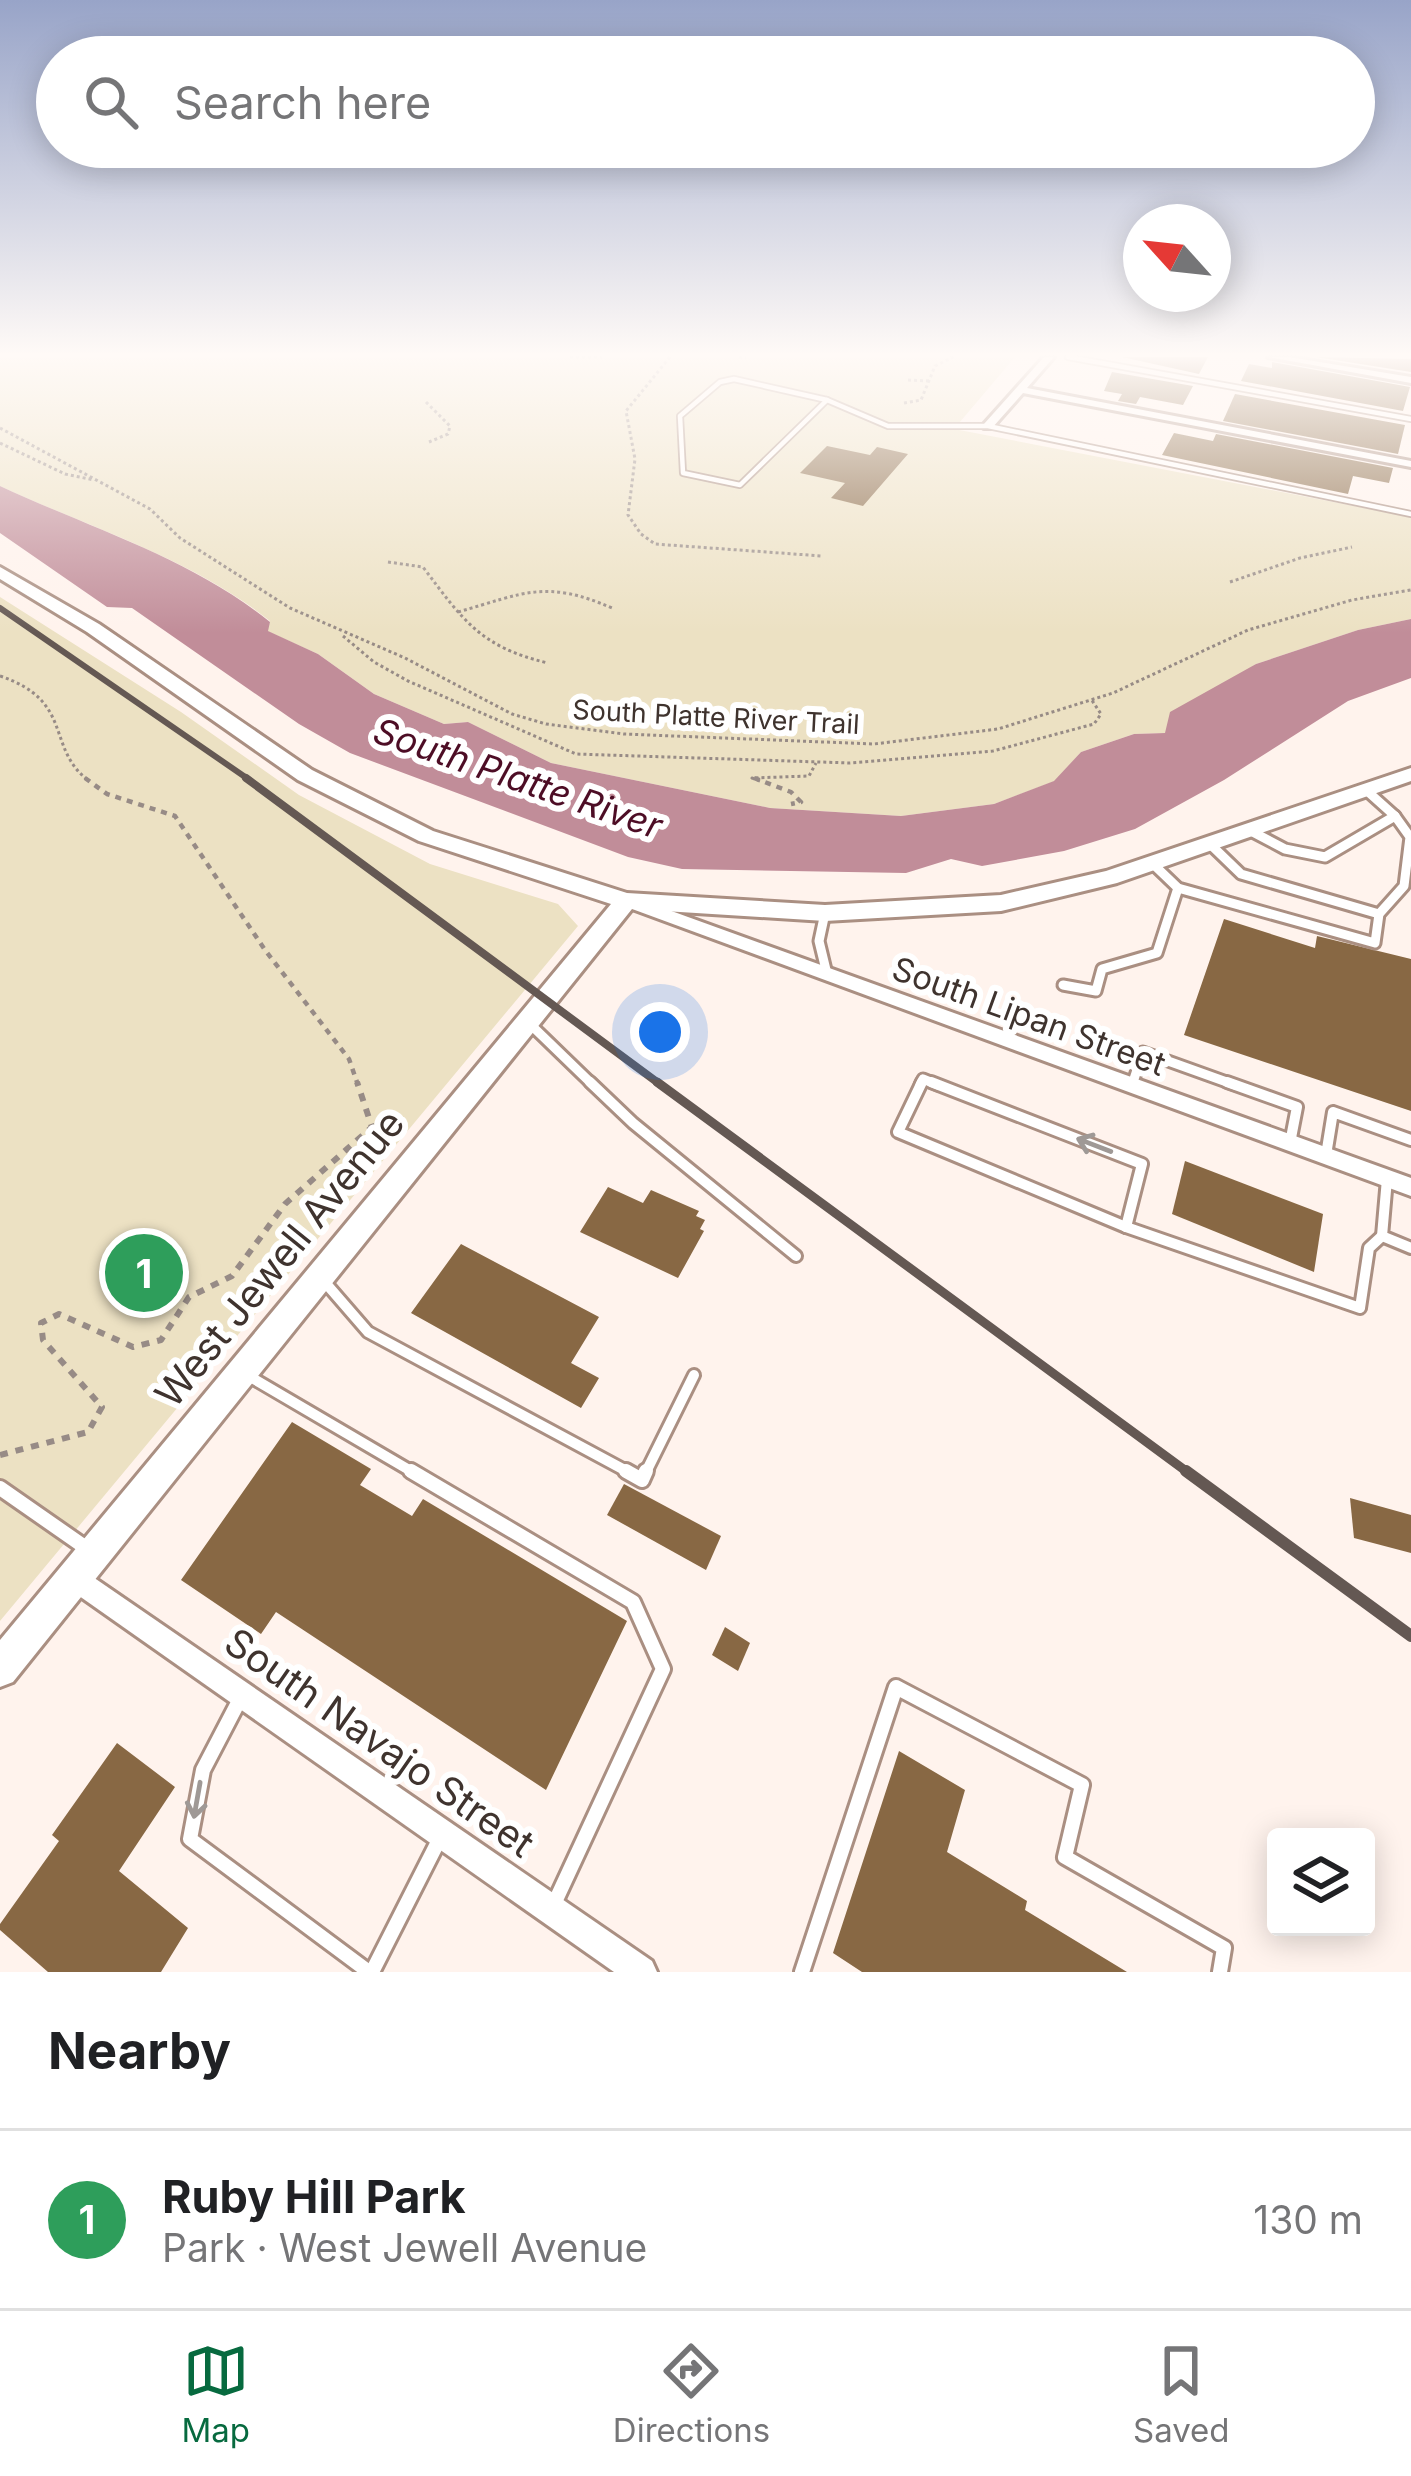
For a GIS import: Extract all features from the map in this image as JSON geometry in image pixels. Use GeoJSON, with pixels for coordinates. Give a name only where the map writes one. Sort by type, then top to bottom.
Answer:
{"type":"FeatureCollection","features":[{"type":"Feature","properties":{"kind":"street"},"geometry":{"type":"LineString","coordinates":[[1332,449],[1411,464]]}},
{"type":"Feature","properties":{"kind":"street"},"geometry":{"type":"LineString","coordinates":[[0,572],[94,628],[305,775],[426,836],[626,901],[825,913],[1001,903],[1152,863],[1411,774]]}},
{"type":"Feature","properties":{"kind":"street","name":"South Lipan Street"},"geometry":{"type":"LineString","coordinates":[[626,901],[1411,1187]]}},
{"type":"Feature","properties":{"kind":"street","name":"West Jewell Avenue"},"geometry":{"type":"LineString","coordinates":[[0,1670],[626,901]]}},
{"type":"Feature","properties":{"kind":"street","name":"South Navajo Street"},"geometry":{"type":"LineString","coordinates":[[84,1565],[243,1694],[641,1972]]}},
{"type":"Feature","properties":{"kind":"lane"},"geometry":{"type":"LineString","coordinates":[[682,449],[683,473],[740,485],[777,449]]}},
{"type":"Feature","properties":{"kind":"lane"},"geometry":{"type":"LineString","coordinates":[[1099,449],[1411,514]]}},
{"type":"Feature","properties":{"kind":"lane"},"geometry":{"type":"LineString","coordinates":[[1152,863],[1178,888],[1375,943],[1379,914],[1404,886],[1410,837],[1366,790]]}},
{"type":"Feature","properties":{"kind":"lane"},"geometry":{"type":"LineString","coordinates":[[1250,830],[1285,849],[1325,857],[1395,816]]}},
{"type":"Feature","properties":{"kind":"lane"},"geometry":{"type":"LineString","coordinates":[[1210,844],[1240,874],[1379,914]]}},
{"type":"Feature","properties":{"kind":"lane"},"geometry":{"type":"LineString","coordinates":[[1064,985],[1096,991],[1102,969],[1157,953],[1178,888]]}},
{"type":"Feature","properties":{"kind":"lane"},"geometry":{"type":"LineString","coordinates":[[825,913],[819,941],[827,974]]}},
{"type":"Feature","properties":{"kind":"lane"},"geometry":{"type":"LineString","coordinates":[[526,1020],[634,1124],[796,1256]]}},
{"type":"Feature","properties":{"kind":"lane"},"geometry":{"type":"LineString","coordinates":[[1132,1085],[1143,1052],[1298,1107],[1290,1143]]}},
{"type":"Feature","properties":{"kind":"lane"},"geometry":{"type":"LineString","coordinates":[[1126,1227],[1142,1164],[923,1079],[898,1132],[1126,1227],[1360,1308],[1369,1248],[1382,1236],[1387,1179]]}},
{"type":"Feature","properties":{"kind":"lane"},"geometry":{"type":"LineString","coordinates":[[1326,1156],[1333,1112],[1411,1140]]}},
{"type":"Feature","properties":{"kind":"lane"},"geometry":{"type":"LineString","coordinates":[[1382,1236],[1411,1248]]}},
{"type":"Feature","properties":{"kind":"lane"},"geometry":{"type":"LineString","coordinates":[[320,1275],[368,1332],[642,1480],[694,1376]]}},
{"type":"Feature","properties":{"kind":"lane"},"geometry":{"type":"LineString","coordinates":[[241,1372],[633,1602],[663,1669],[552,1910]]}},
{"type":"Feature","properties":{"kind":"lane"},"geometry":{"type":"LineString","coordinates":[[0,1488],[84,1565]]}},
{"type":"Feature","properties":{"kind":"lane"},"geometry":{"type":"LineString","coordinates":[[802,1972],[896,1687],[1082,1785],[1065,1857],[1224,1948],[1220,1972]]}},
{"type":"Feature","properties":{"kind":"lane"},"geometry":{"type":"LineString","coordinates":[[243,1694],[203,1769],[190,1839],[370,1972],[442,1833]]}},
{"type":"Feature","properties":{"kind":"path"},"geometry":{"type":"LineString","coordinates":[[13,449],[65,474],[97,480]]}},
{"type":"Feature","properties":{"kind":"path","name":"South Platte River Trail"},"geometry":{"type":"LineString","coordinates":[[39,449],[150,509],[180,538],[272,597],[342,633],[405,658],[512,714],[546,724],[624,734],[874,744],[998,729],[1091,699],[1248,630],[1352,600],[1411,590]]}},
{"type":"Feature","properties":{"kind":"path"},"geometry":{"type":"LineString","coordinates":[[633,449],[625,499],[634,527],[655,544],[822,556]]}},
{"type":"Feature","properties":{"kind":"path"},"geometry":{"type":"LineString","coordinates":[[1230,582],[1300,557],[1352,547]]}},
{"type":"Feature","properties":{"kind":"path"},"geometry":{"type":"LineString","coordinates":[[388,562],[423,567],[472,631],[490,643],[548,663]]}},
{"type":"Feature","properties":{"kind":"path"},"geometry":{"type":"LineString","coordinates":[[458,612],[544,588],[577,593],[612,608]]}},
{"type":"Feature","properties":{"kind":"path"},"geometry":{"type":"LineString","coordinates":[[342,633],[406,682],[483,714],[538,744],[576,754],[816,763],[993,752],[1094,724],[1101,714],[1091,699]]}},
{"type":"Feature","properties":{"kind":"path"},"geometry":{"type":"LineString","coordinates":[[0,676],[27,683],[62,723],[71,768],[107,794],[175,816],[265,950],[349,1059],[372,1126],[285,1204],[232,1276],[189,1297],[161,1340],[133,1347],[58,1314],[40,1323],[43,1340],[102,1407],[88,1432],[0,1455]]}},
{"type":"Feature","properties":{"kind":"path"},"geometry":{"type":"LineString","coordinates":[[791,804],[801,802],[791,792],[752,778],[808,776],[816,763]]}},
{"type":"Feature","properties":{"kind":"shaded area"},"geometry":{"type":"Polygon","coordinates":[[[0,449],[1058,449],[1411,517],[1411,619],[1358,630],[1256,664],[1166,733],[1134,734],[1081,752],[1055,781],[994,804],[901,816],[770,808],[551,763],[468,722],[444,724],[374,694],[318,654],[267,631],[270,621],[207,579],[0,486],[0,449]]]}},
{"type":"Feature","properties":{"kind":"shaded area"},"geometry":{"type":"Polygon","coordinates":[[[0,597],[181,712],[299,795],[430,864],[558,904],[578,926],[0,1621],[0,597]]]}},
{"type":"Feature","properties":{"kind":"water","name":"South Platte River"},"geometry":{"type":"Polygon","coordinates":[[[0,486],[174,562],[270,622],[268,631],[318,654],[374,694],[444,724],[468,722],[551,763],[770,808],[901,816],[994,804],[1054,781],[1081,752],[1134,734],[1165,733],[1170,712],[1256,664],[1358,630],[1411,619],[1411,678],[1348,701],[1224,780],[1135,829],[1064,851],[982,866],[951,859],[906,873],[682,869],[628,857],[350,753],[299,724],[132,608],[107,607],[0,533],[0,486]]]}},
{"type":"Feature","properties":{"kind":"building"},"geometry":{"type":"Polygon","coordinates":[[[824,449],[870,455],[875,449],[886,449],[908,454],[863,506],[831,498],[845,483],[800,473],[824,449]]]}},
{"type":"Feature","properties":{"kind":"building"},"geometry":{"type":"Polygon","coordinates":[[[1165,449],[1294,449],[1393,468],[1389,483],[1353,476],[1348,494],[1162,455],[1165,449]]]}},
{"type":"Feature","properties":{"kind":"building"},"geometry":{"type":"Polygon","coordinates":[[[1224,919],[1315,948],[1317,936],[1411,959],[1411,1111],[1184,1035],[1224,919]]]}},
{"type":"Feature","properties":{"kind":"building"},"geometry":{"type":"Polygon","coordinates":[[[1185,1161],[1323,1214],[1314,1272],[1172,1214],[1185,1161]]]}},
{"type":"Feature","properties":{"kind":"building"},"geometry":{"type":"Polygon","coordinates":[[[608,1187],[643,1203],[651,1190],[699,1211],[696,1216],[705,1220],[700,1229],[704,1231],[678,1278],[580,1232],[608,1187]]]}},
{"type":"Feature","properties":{"kind":"building"},"geometry":{"type":"Polygon","coordinates":[[[461,1244],[599,1317],[571,1363],[599,1378],[581,1408],[411,1313],[461,1244]]]}},
{"type":"Feature","properties":{"kind":"building"},"geometry":{"type":"Polygon","coordinates":[[[292,1422],[371,1469],[360,1485],[412,1516],[423,1499],[627,1621],[546,1790],[276,1612],[261,1634],[181,1580],[292,1422]]]}},
{"type":"Feature","properties":{"kind":"building"},"geometry":{"type":"Polygon","coordinates":[[[624,1484],[721,1536],[706,1570],[607,1515],[624,1484]]]}},
{"type":"Feature","properties":{"kind":"building"},"geometry":{"type":"Polygon","coordinates":[[[1350,1498],[1411,1515],[1411,1553],[1354,1538],[1350,1498]]]}},
{"type":"Feature","properties":{"kind":"building"},"geometry":{"type":"Polygon","coordinates":[[[725,1627],[750,1643],[738,1671],[712,1655],[725,1627]]]}},
{"type":"Feature","properties":{"kind":"building"},"geometry":{"type":"Polygon","coordinates":[[[117,1743],[175,1787],[119,1871],[188,1928],[161,1972],[48,1972],[0,1930],[0,1924],[59,1841],[52,1835],[117,1743]]]}},
{"type":"Feature","properties":{"kind":"building"},"geometry":{"type":"Polygon","coordinates":[[[899,1751],[965,1790],[947,1852],[1027,1901],[1025,1910],[1127,1972],[862,1972],[833,1953],[899,1751]]]}},
{"type":"Feature","properties":{"kind":"railway"},"geometry":{"type":"LineString","coordinates":[[0,608],[251,781]]}},
{"type":"Feature","properties":{"kind":"railway"},"geometry":{"type":"LineString","coordinates":[[246,778],[661,1085]]}},
{"type":"Feature","properties":{"kind":"railway"},"geometry":{"type":"LineString","coordinates":[[657,1082],[1190,1474]]}},
{"type":"Feature","properties":{"kind":"railway"},"geometry":{"type":"LineString","coordinates":[[1186,1471],[1411,1636]]}},
{"type":"Feature","properties":{"kind":"place","name":"Ruby Hill Park"},"geometry":{"type":"Point","coordinates":[144,1273]}}]}
